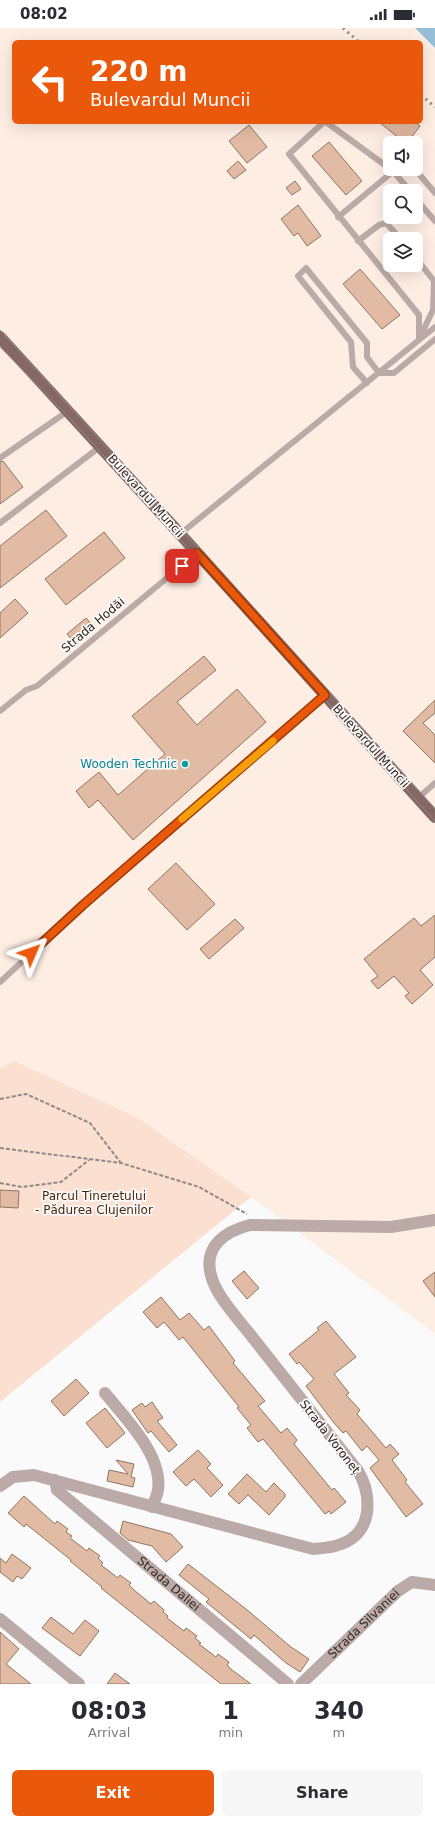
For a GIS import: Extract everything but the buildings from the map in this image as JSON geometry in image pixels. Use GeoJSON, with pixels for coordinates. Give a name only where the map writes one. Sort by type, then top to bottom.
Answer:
{"type":"FeatureCollection","features":[{"type":"Feature","properties":{"kind":"main road","name":"Bulevardul Muncii"},"geometry":{"type":"LineString","coordinates":[[0,337],[435,817]]}},
{"type":"Feature","properties":{"kind":"street","name":"Strada Voroneț"},"geometry":{"type":"LineString","coordinates":[[0,1486],[13,1477],[34,1475],[152,1508],[313,1549],[331,1548],[357,1534],[369,1508],[365,1483],[358,1471],[239,1320],[217,1289],[211,1275],[209,1260],[214,1248],[223,1236],[235,1228],[258,1225],[392,1227],[435,1220]]}},
{"type":"Feature","properties":{"kind":"street"},"geometry":{"type":"LineString","coordinates":[[105,1394],[147,1446],[156,1468],[158,1489],[152,1508]]}},
{"type":"Feature","properties":{"kind":"street","name":"Strada Daliei"},"geometry":{"type":"LineString","coordinates":[[55,1480],[57,1490],[288,1684]]}},
{"type":"Feature","properties":{"kind":"street","name":"Strada Silvaniei"},"geometry":{"type":"LineString","coordinates":[[301,1684],[398,1591],[412,1582],[435,1585]]}},
{"type":"Feature","properties":{"kind":"street"},"geometry":{"type":"LineString","coordinates":[[0,1619],[79,1684]]}},
{"type":"Feature","properties":{"kind":"lane"},"geometry":{"type":"LineString","coordinates":[[323,124],[289,154],[338,217],[419,315],[419,340]]}},
{"type":"Feature","properties":{"kind":"lane"},"geometry":{"type":"LineString","coordinates":[[328,124],[383,162]]}},
{"type":"Feature","properties":{"kind":"lane"},"geometry":{"type":"LineString","coordinates":[[338,217],[388,176]]}},
{"type":"Feature","properties":{"kind":"lane"},"geometry":{"type":"LineString","coordinates":[[421,176],[435,193]]}},
{"type":"Feature","properties":{"kind":"lane"},"geometry":{"type":"LineString","coordinates":[[423,207],[435,221]]}},
{"type":"Feature","properties":{"kind":"lane"},"geometry":{"type":"LineString","coordinates":[[358,241],[379,224],[386,223],[394,232]]}},
{"type":"Feature","properties":{"kind":"lane"},"geometry":{"type":"LineString","coordinates":[[419,340],[433,310],[434,281],[423,267]]}},
{"type":"Feature","properties":{"kind":"lane"},"geometry":{"type":"LineString","coordinates":[[367,383],[353,367],[351,342],[298,276],[306,268],[367,343],[366,357],[380,373],[394,373],[435,339]]}},
{"type":"Feature","properties":{"kind":"lane"},"geometry":{"type":"LineString","coordinates":[[180,534],[435,327]]}},
{"type":"Feature","properties":{"kind":"lane"},"geometry":{"type":"LineString","coordinates":[[0,458],[68,411]]}},
{"type":"Feature","properties":{"kind":"lane"},"geometry":{"type":"LineString","coordinates":[[0,523],[100,446]]}},
{"type":"Feature","properties":{"kind":"lane","name":"Strada Hodăi"},"geometry":{"type":"LineString","coordinates":[[0,711],[26,690],[37,686],[197,553]]}},
{"type":"Feature","properties":{"kind":"lane"},"geometry":{"type":"LineString","coordinates":[[0,982],[83,905],[325,695]]}},
{"type":"Feature","properties":{"kind":"lane"},"geometry":{"type":"LineString","coordinates":[[418,798],[435,783]]}},
{"type":"Feature","properties":{"kind":"path"},"geometry":{"type":"LineString","coordinates":[[0,1099],[26,1094],[90,1124],[121,1163]]}},
{"type":"Feature","properties":{"kind":"path"},"geometry":{"type":"LineString","coordinates":[[0,1148],[121,1163],[199,1186],[243,1211],[258,1225]]}},
{"type":"Feature","properties":{"kind":"path"},"geometry":{"type":"LineString","coordinates":[[0,1183],[22,1187],[61,1182],[90,1160]]}},
{"type":"Feature","properties":{"kind":"shaded area"},"geometry":{"type":"Polygon","coordinates":[[[0,28],[415,28],[435,48],[435,1334],[251,1197],[138,1118],[0,1069],[0,28]]]}},
{"type":"Feature","properties":{"kind":"green space","name":"Parcul Tineretului - Pădurea Clujenilor"},"geometry":{"type":"Polygon","coordinates":[[[14,1061],[138,1118],[251,1197],[0,1402],[0,1069],[14,1061]]]}},
{"type":"Feature","properties":{"kind":"water"},"geometry":{"type":"Polygon","coordinates":[[[415,28],[435,28],[435,48],[415,28]]]}},
{"type":"Feature","properties":{"kind":"tram line"},"geometry":{"type":"LineString","coordinates":[[0,330],[435,809]]}},
{"type":"Feature","properties":{"kind":"tram line"},"geometry":{"type":"LineString","coordinates":[[0,347],[65,413],[435,821]]}},
{"type":"Feature","properties":{"kind":"railway"},"geometry":{"type":"LineString","coordinates":[[343,28],[357,40]]}},
{"type":"Feature","properties":{"kind":"railway"},"geometry":{"type":"LineString","coordinates":[[423,97],[435,107]]}},
{"type":"Feature","properties":{"kind":"slow traffic"},"geometry":{"type":"LineString","coordinates":[[182,819],[273,741]]}},
{"type":"Feature","properties":{"kind":"place","name":"Wooden Technic"},"geometry":{"type":"Point","coordinates":[185,764]}},
{"type":"Feature","properties":{"kind":"route"},"geometry":{"type":"LineString","coordinates":[[31,953],[83,905],[325,695],[197,553],[182,566]]}}]}
